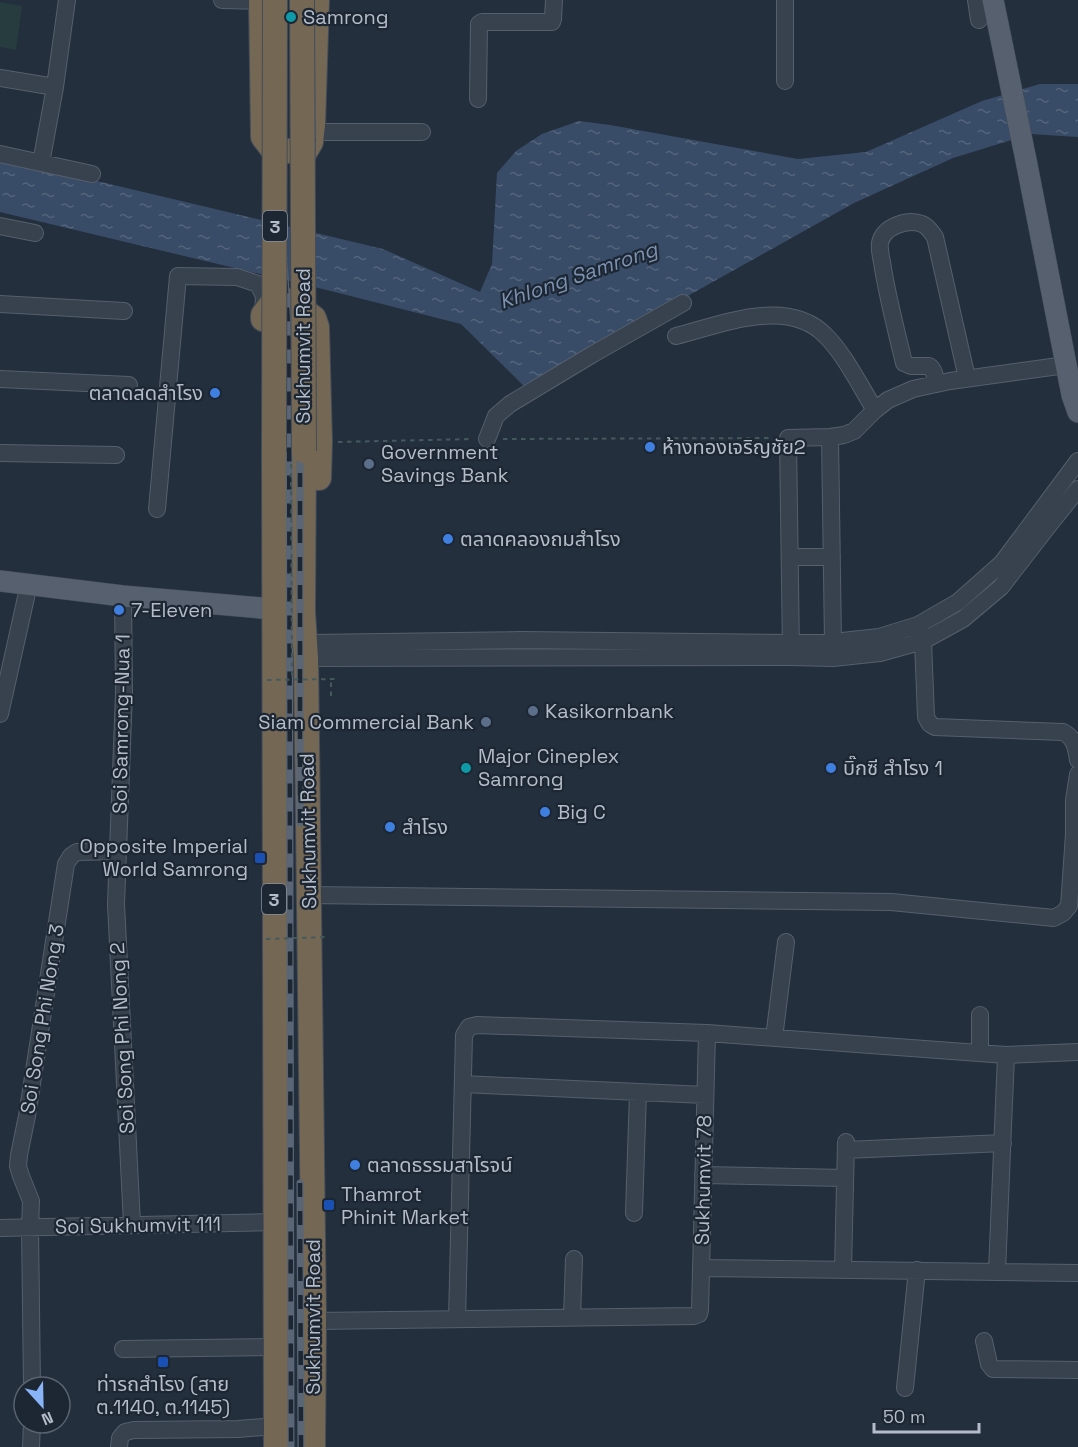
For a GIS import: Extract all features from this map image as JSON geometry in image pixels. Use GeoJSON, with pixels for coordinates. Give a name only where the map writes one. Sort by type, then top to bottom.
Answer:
{"type":"FeatureCollection","features":[{"type":"Feature","properties":{"kind":"highway"},"geometry":{"type":"LineString","coordinates":[[266,0],[263,137],[273,150],[305,152],[311,142],[312,132],[316,0]]}},
{"type":"Feature","properties":{"kind":"highway","name":"Sukhumvit Road"},"geometry":{"type":"LineString","coordinates":[[266,0],[274,452],[276,1437]]}},
{"type":"Feature","properties":{"kind":"highway","name":"Sukhumvit Road"},"geometry":{"type":"LineString","coordinates":[[302,0],[312,446],[303,612],[309,650],[308,895],[314,1321],[313,1447]]}},
{"type":"Feature","properties":{"kind":"highway"},"geometry":{"type":"LineString","coordinates":[[273,609],[266,582],[263,315],[271,304],[289,302],[295,304],[314,318],[317,327],[312,446]]}},
{"type":"Feature","properties":{"kind":"main road"},"geometry":{"type":"LineString","coordinates":[[993,0],[1072,395],[1078,411]]}},
{"type":"Feature","properties":{"kind":"main road"},"geometry":{"type":"LineString","coordinates":[[0,581],[123,596],[273,609]]}},
{"type":"Feature","properties":{"kind":"street"},"geometry":{"type":"LineString","coordinates":[[41,163],[67,0]]}},
{"type":"Feature","properties":{"kind":"street"},"geometry":{"type":"LineString","coordinates":[[222,0],[266,0]]}},
{"type":"Feature","properties":{"kind":"street"},"geometry":{"type":"LineString","coordinates":[[478,99],[479,24],[482,22],[552,22],[554,0]]}},
{"type":"Feature","properties":{"kind":"street"},"geometry":{"type":"LineString","coordinates":[[785,0],[785,81]]}},
{"type":"Feature","properties":{"kind":"street"},"geometry":{"type":"LineString","coordinates":[[976,0],[979,20]]}},
{"type":"Feature","properties":{"kind":"street"},"geometry":{"type":"LineString","coordinates":[[0,78],[54,87]]}},
{"type":"Feature","properties":{"kind":"street"},"geometry":{"type":"LineString","coordinates":[[312,132],[422,132]]}},
{"type":"Feature","properties":{"kind":"street"},"geometry":{"type":"LineString","coordinates":[[0,154],[92,174]]}},
{"type":"Feature","properties":{"kind":"street"},"geometry":{"type":"LineString","coordinates":[[936,384],[931,367],[911,366],[904,363],[885,280],[879,244],[885,232],[908,222],[921,223],[928,227],[934,237],[967,378]]}},
{"type":"Feature","properties":{"kind":"street"},"geometry":{"type":"LineString","coordinates":[[0,226],[36,233]]}},
{"type":"Feature","properties":{"kind":"street"},"geometry":{"type":"LineString","coordinates":[[157,509],[178,276],[237,277],[258,284],[264,296],[263,315]]}},
{"type":"Feature","properties":{"kind":"street"},"geometry":{"type":"LineString","coordinates":[[487,439],[496,416],[510,404],[684,303]]}},
{"type":"Feature","properties":{"kind":"street"},"geometry":{"type":"LineString","coordinates":[[0,304],[124,311]]}},
{"type":"Feature","properties":{"kind":"street"},"geometry":{"type":"LineString","coordinates":[[676,336],[738,319],[786,316],[799,319],[811,324],[827,337],[875,410]]}},
{"type":"Feature","properties":{"kind":"street"},"geometry":{"type":"LineString","coordinates":[[791,650],[788,438],[830,438],[844,435],[854,431],[888,400],[913,389],[967,378],[1066,365]]}},
{"type":"Feature","properties":{"kind":"street"},"geometry":{"type":"LineString","coordinates":[[0,379],[129,385]]}},
{"type":"Feature","properties":{"kind":"street"},"geometry":{"type":"LineString","coordinates":[[830,438],[833,642]]}},
{"type":"Feature","properties":{"kind":"street"},"geometry":{"type":"LineString","coordinates":[[0,453],[116,455]]}},
{"type":"Feature","properties":{"kind":"street"},"geometry":{"type":"LineString","coordinates":[[791,650],[833,658],[880,653],[921,633],[963,619],[1001,587],[1013,560],[1078,461]]}},
{"type":"Feature","properties":{"kind":"street"},"geometry":{"type":"LineString","coordinates":[[1013,560],[1078,489]]}},
{"type":"Feature","properties":{"kind":"street"},"geometry":{"type":"LineString","coordinates":[[790,557],[832,557]]}},
{"type":"Feature","properties":{"kind":"street"},"geometry":{"type":"LineString","coordinates":[[1,708],[29,584]]}},
{"type":"Feature","properties":{"kind":"street","name":"Soi Samrong-Nua 1"},"geometry":{"type":"LineString","coordinates":[[118,851],[124,693],[123,596]]}},
{"type":"Feature","properties":{"kind":"street"},"geometry":{"type":"LineString","coordinates":[[309,650],[791,650],[833,642],[921,633]]}},
{"type":"Feature","properties":{"kind":"street"},"geometry":{"type":"LineString","coordinates":[[921,633],[926,717],[930,724],[935,727],[1063,732],[1070,735],[1075,744],[1078,760]]}},
{"type":"Feature","properties":{"kind":"street"},"geometry":{"type":"LineString","coordinates":[[308,895],[891,902],[1054,918],[1064,913],[1069,906],[1076,833],[1078,774]]}},
{"type":"Feature","properties":{"kind":"street","name":"Soi Song Phi Nong 2"},"geometry":{"type":"LineString","coordinates":[[118,851],[116,904],[132,1224]]}},
{"type":"Feature","properties":{"kind":"street","name":"Soi Song Phi Nong 3"},"geometry":{"type":"LineString","coordinates":[[32,1375],[31,1201],[20,1172],[19,1155],[66,864],[77,852],[118,851]]}},
{"type":"Feature","properties":{"kind":"street"},"geometry":{"type":"LineString","coordinates":[[774,1038],[786,942]]}},
{"type":"Feature","properties":{"kind":"street"},"geometry":{"type":"LineString","coordinates":[[980,1015],[980,1053]]}},
{"type":"Feature","properties":{"kind":"street"},"geometry":{"type":"LineString","coordinates":[[457,1319],[464,1035],[468,1027],[477,1025],[706,1034],[1006,1055],[1078,1052]]}},
{"type":"Feature","properties":{"kind":"street","name":"Sukhumvit 78"},"geometry":{"type":"LineString","coordinates":[[314,1321],[694,1316],[699,1314],[706,1034]]}},
{"type":"Feature","properties":{"kind":"street"},"geometry":{"type":"LineString","coordinates":[[997,1271],[1006,1055]]}},
{"type":"Feature","properties":{"kind":"street"},"geometry":{"type":"LineString","coordinates":[[463,1084],[705,1095]]}},
{"type":"Feature","properties":{"kind":"street"},"geometry":{"type":"LineString","coordinates":[[634,1213],[638,1092]]}},
{"type":"Feature","properties":{"kind":"street"},"geometry":{"type":"LineString","coordinates":[[843,1270],[846,1145],[1003,1143]]}},
{"type":"Feature","properties":{"kind":"street"},"geometry":{"type":"LineString","coordinates":[[704,1176],[845,1178]]}},
{"type":"Feature","properties":{"kind":"street","name":"Soi Sukhumvit 111"},"geometry":{"type":"LineString","coordinates":[[0,1228],[276,1222]]}},
{"type":"Feature","properties":{"kind":"street"},"geometry":{"type":"LineString","coordinates":[[572,1317],[574,1259]]}},
{"type":"Feature","properties":{"kind":"street"},"geometry":{"type":"LineString","coordinates":[[701,1268],[1078,1272]]}},
{"type":"Feature","properties":{"kind":"street"},"geometry":{"type":"LineString","coordinates":[[905,1388],[917,1270]]}},
{"type":"Feature","properties":{"kind":"street"},"geometry":{"type":"LineString","coordinates":[[984,1341],[989,1364],[993,1369],[1078,1370]]}},
{"type":"Feature","properties":{"kind":"street"},"geometry":{"type":"LineString","coordinates":[[123,1349],[276,1347]]}},
{"type":"Feature","properties":{"kind":"street"},"geometry":{"type":"LineString","coordinates":[[119,1447],[120,1438],[125,1432],[150,1430],[179,1439],[238,1429],[276,1437]]}},
{"type":"Feature","properties":{"kind":"path"},"geometry":{"type":"LineString","coordinates":[[312,446],[487,439],[788,438]]}},
{"type":"Feature","properties":{"kind":"path"},"geometry":{"type":"LineString","coordinates":[[331,679],[331,696]]}},
{"type":"Feature","properties":{"kind":"path"},"geometry":{"type":"LineString","coordinates":[[267,680],[337,679]]}},
{"type":"Feature","properties":{"kind":"path"},"geometry":{"type":"LineString","coordinates":[[266,939],[327,938]]}},
{"type":"Feature","properties":{"kind":"green space"},"geometry":{"type":"Polygon","coordinates":[[[0,2],[22,6],[16,50],[0,47],[0,2]]]}},
{"type":"Feature","properties":{"kind":"water","name":"Khlong Samrong"},"geometry":{"type":"Polygon","coordinates":[[[1040,84],[1078,84],[1078,137],[1031,134],[953,158],[854,203],[526,388],[461,324],[0,212],[0,158],[383,249],[480,292],[492,264],[497,173],[516,151],[542,134],[579,121],[798,159],[866,152],[982,101],[1040,84]]]}},
{"type":"Feature","properties":{"kind":"railway"},"geometry":{"type":"LineString","coordinates":[[275,0],[274,128],[289,353],[291,1447]]}},
{"type":"Feature","properties":{"kind":"railway"},"geometry":{"type":"LineString","coordinates":[[300,823],[300,429],[302,308],[313,139],[310,0]]}},
{"type":"Feature","properties":{"kind":"railway"},"geometry":{"type":"LineString","coordinates":[[300,1183],[301,1447]]}},
{"type":"Feature","properties":{"kind":"place","name":"Samrong"},"geometry":{"type":"Point","coordinates":[291,17]}},
{"type":"Feature","properties":{"kind":"place","name":"ตลาดสดสำโรง"},"geometry":{"type":"Point","coordinates":[215,393]}},
{"type":"Feature","properties":{"kind":"place","name":"ห้างทองเจริญชัย2"},"geometry":{"type":"Point","coordinates":[650,447]}},
{"type":"Feature","properties":{"kind":"place","name":"Government Savings Bank"},"geometry":{"type":"Point","coordinates":[369,464]}},
{"type":"Feature","properties":{"kind":"place","name":"ตลาดคลองถมสำโรง"},"geometry":{"type":"Point","coordinates":[448,539]}},
{"type":"Feature","properties":{"kind":"place","name":"7-Eleven"},"geometry":{"type":"Point","coordinates":[119,610]}},
{"type":"Feature","properties":{"kind":"place","name":"Kasikornbank"},"geometry":{"type":"Point","coordinates":[533,711]}},
{"type":"Feature","properties":{"kind":"place","name":"Siam Commercial Bank"},"geometry":{"type":"Point","coordinates":[486,722]}},
{"type":"Feature","properties":{"kind":"place","name":"Major Cineplex Samrong"},"geometry":{"type":"Point","coordinates":[466,768]}},
{"type":"Feature","properties":{"kind":"place","name":"บิ๊กซี สำโรง 1"},"geometry":{"type":"Point","coordinates":[831,768]}},
{"type":"Feature","properties":{"kind":"place","name":"Big C"},"geometry":{"type":"Point","coordinates":[545,812]}},
{"type":"Feature","properties":{"kind":"place","name":"สำโรง"},"geometry":{"type":"Point","coordinates":[390,827]}},
{"type":"Feature","properties":{"kind":"place","name":"Opposite Imperial World Samrong"},"geometry":{"type":"Point","coordinates":[260,858]}},
{"type":"Feature","properties":{"kind":"place","name":"ตลาดธรรมสาโรจน์"},"geometry":{"type":"Point","coordinates":[355,1165]}},
{"type":"Feature","properties":{"kind":"place","name":"Thamrot Phinit Market"},"geometry":{"type":"Point","coordinates":[329,1205]}},
{"type":"Feature","properties":{"kind":"place","name":"ท่ารถสำโรง (สาย ต.1140, ต.1145)"},"geometry":{"type":"Point","coordinates":[163,1362]}}]}
